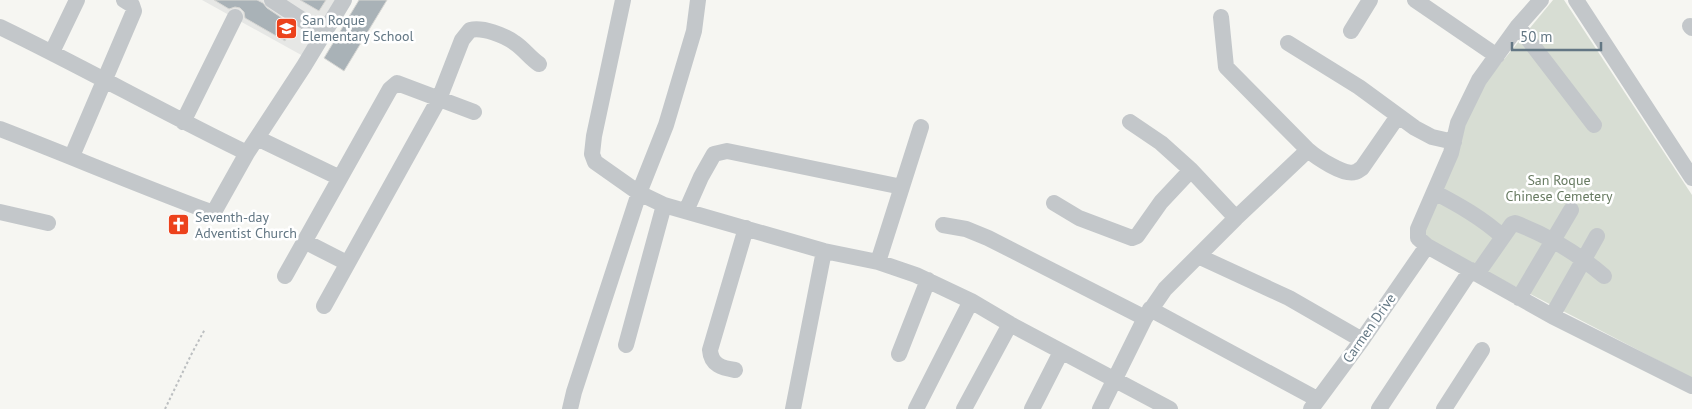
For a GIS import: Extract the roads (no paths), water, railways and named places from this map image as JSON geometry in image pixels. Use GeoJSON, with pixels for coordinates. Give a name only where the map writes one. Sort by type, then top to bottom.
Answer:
{"type":"FeatureCollection","features":[{"type":"Feature","properties":{"kind":"street"},"geometry":{"type":"LineString","coordinates":[[52,52],[78,0]]}},
{"type":"Feature","properties":{"kind":"street"},"geometry":{"type":"LineString","coordinates":[[72,156],[134,11],[132,5],[124,0]]}},
{"type":"Feature","properties":{"kind":"street"},"geometry":{"type":"LineString","coordinates":[[272,0],[324,34]]}},
{"type":"Feature","properties":{"kind":"street"},"geometry":{"type":"LineString","coordinates":[[0,130],[72,156],[105,172],[208,212],[215,210],[247,154],[344,0]]}},
{"type":"Feature","properties":{"kind":"street"},"geometry":{"type":"LineString","coordinates":[[623,0],[594,136],[592,154],[595,162],[640,193],[664,205],[824,251],[878,262],[928,280],[971,301],[1061,352],[1170,409]]}},
{"type":"Feature","properties":{"kind":"street"},"geometry":{"type":"LineString","coordinates":[[570,409],[640,193],[666,125],[694,31],[698,0]]}},
{"type":"Feature","properties":{"kind":"street"},"geometry":{"type":"LineString","coordinates":[[1351,31],[1370,0]]}},
{"type":"Feature","properties":{"kind":"street"},"geometry":{"type":"LineString","coordinates":[[1415,0],[1497,56]]}},
{"type":"Feature","properties":{"kind":"street"},"geometry":{"type":"LineString","coordinates":[[1542,0],[1518,26],[1479,80],[1467,103],[1458,123],[1451,152],[1418,229],[1418,238],[1427,246],[1552,316],[1692,386]]}},
{"type":"Feature","properties":{"kind":"street"},"geometry":{"type":"LineString","coordinates":[[1576,0],[1692,178]]}},
{"type":"Feature","properties":{"kind":"street"},"geometry":{"type":"LineString","coordinates":[[183,122],[235,17]]}},
{"type":"Feature","properties":{"kind":"street"},"geometry":{"type":"LineString","coordinates":[[1221,17],[1226,67],[1308,150],[1328,163],[1348,173],[1354,173],[1362,168],[1398,116]]}},
{"type":"Feature","properties":{"kind":"street"},"geometry":{"type":"LineString","coordinates":[[1518,26],[1594,125]]}},
{"type":"Feature","properties":{"kind":"street"},"geometry":{"type":"LineString","coordinates":[[0,27],[52,52],[247,154]]}},
{"type":"Feature","properties":{"kind":"street"},"geometry":{"type":"LineString","coordinates":[[324,306],[439,99],[462,40],[470,30],[477,29],[507,38],[539,64]]}},
{"type":"Feature","properties":{"kind":"street"},"geometry":{"type":"LineString","coordinates":[[1288,43],[1359,87],[1398,116],[1432,137],[1454,142]]}},
{"type":"Feature","properties":{"kind":"street"},"geometry":{"type":"LineString","coordinates":[[285,276],[390,89],[397,83],[474,112]]}},
{"type":"Feature","properties":{"kind":"street"},"geometry":{"type":"LineString","coordinates":[[1130,122],[1161,143],[1236,218]]}},
{"type":"Feature","properties":{"kind":"street"},"geometry":{"type":"LineString","coordinates":[[878,262],[921,127]]}},
{"type":"Feature","properties":{"kind":"street"},"geometry":{"type":"LineString","coordinates":[[257,138],[340,178]]}},
{"type":"Feature","properties":{"kind":"street"},"geometry":{"type":"LineString","coordinates":[[1100,409],[1148,314],[1172,280],[1308,150]]}},
{"type":"Feature","properties":{"kind":"street"},"geometry":{"type":"LineString","coordinates":[[686,211],[701,177],[714,154],[726,151],[902,187]]}},
{"type":"Feature","properties":{"kind":"street"},"geometry":{"type":"LineString","coordinates":[[1054,203],[1079,218],[1132,238],[1136,236],[1161,202],[1190,170]]}},
{"type":"Feature","properties":{"kind":"street"},"geometry":{"type":"LineString","coordinates":[[1434,192],[1485,220],[1504,237]]}},
{"type":"Feature","properties":{"kind":"street"},"geometry":{"type":"LineString","coordinates":[[626,345],[664,205]]}},
{"type":"Feature","properties":{"kind":"street"},"geometry":{"type":"LineString","coordinates":[[1520,298],[1571,210]]}},
{"type":"Feature","properties":{"kind":"street"},"geometry":{"type":"LineString","coordinates":[[0,212],[48,223]]}},
{"type":"Feature","properties":{"kind":"street"},"geometry":{"type":"LineString","coordinates":[[1379,409],[1474,272],[1504,237],[1512,224],[1515,223],[1552,241],[1583,259],[1604,276]]}},
{"type":"Feature","properties":{"kind":"street"},"geometry":{"type":"LineString","coordinates":[[943,225],[966,230],[988,238],[1148,314],[1314,404]]}},
{"type":"Feature","properties":{"kind":"street"},"geometry":{"type":"LineString","coordinates":[[735,370],[725,368],[713,362],[710,357],[710,350],[746,228]]}},
{"type":"Feature","properties":{"kind":"street"},"geometry":{"type":"LineString","coordinates":[[1552,316],[1597,236]]}},
{"type":"Feature","properties":{"kind":"street"},"geometry":{"type":"LineString","coordinates":[[304,241],[347,263]]}},
{"type":"Feature","properties":{"kind":"street","name":"Carmen Drive"},"geometry":{"type":"LineString","coordinates":[[1314,404],[1362,340],[1427,246]]}},
{"type":"Feature","properties":{"kind":"street"},"geometry":{"type":"LineString","coordinates":[[793,409],[824,251]]}},
{"type":"Feature","properties":{"kind":"street"},"geometry":{"type":"LineString","coordinates":[[1198,256],[1289,298],[1362,340]]}},
{"type":"Feature","properties":{"kind":"street"},"geometry":{"type":"LineString","coordinates":[[899,354],[928,280]]}},
{"type":"Feature","properties":{"kind":"street"},"geometry":{"type":"LineString","coordinates":[[916,409],[971,301]]}},
{"type":"Feature","properties":{"kind":"street"},"geometry":{"type":"LineString","coordinates":[[964,409],[1010,324]]}},
{"type":"Feature","properties":{"kind":"street"},"geometry":{"type":"LineString","coordinates":[[1444,409],[1482,350]]}},
{"type":"Feature","properties":{"kind":"street"},"geometry":{"type":"LineString","coordinates":[[1032,409],[1061,352]]}},
{"type":"Feature","properties":{"kind":"place","name":"San Roque Elementary School"},"geometry":{"type":"Point","coordinates":[286,28]}},
{"type":"Feature","properties":{"kind":"place","name":"Seventh-day Adventist Church"},"geometry":{"type":"Point","coordinates":[179,225]}},
{"type":"Feature","properties":{"kind":"park label","name":"San Roque Chinese Cemetery"},"geometry":{"type":"Point","coordinates":[1559,188]}}]}
